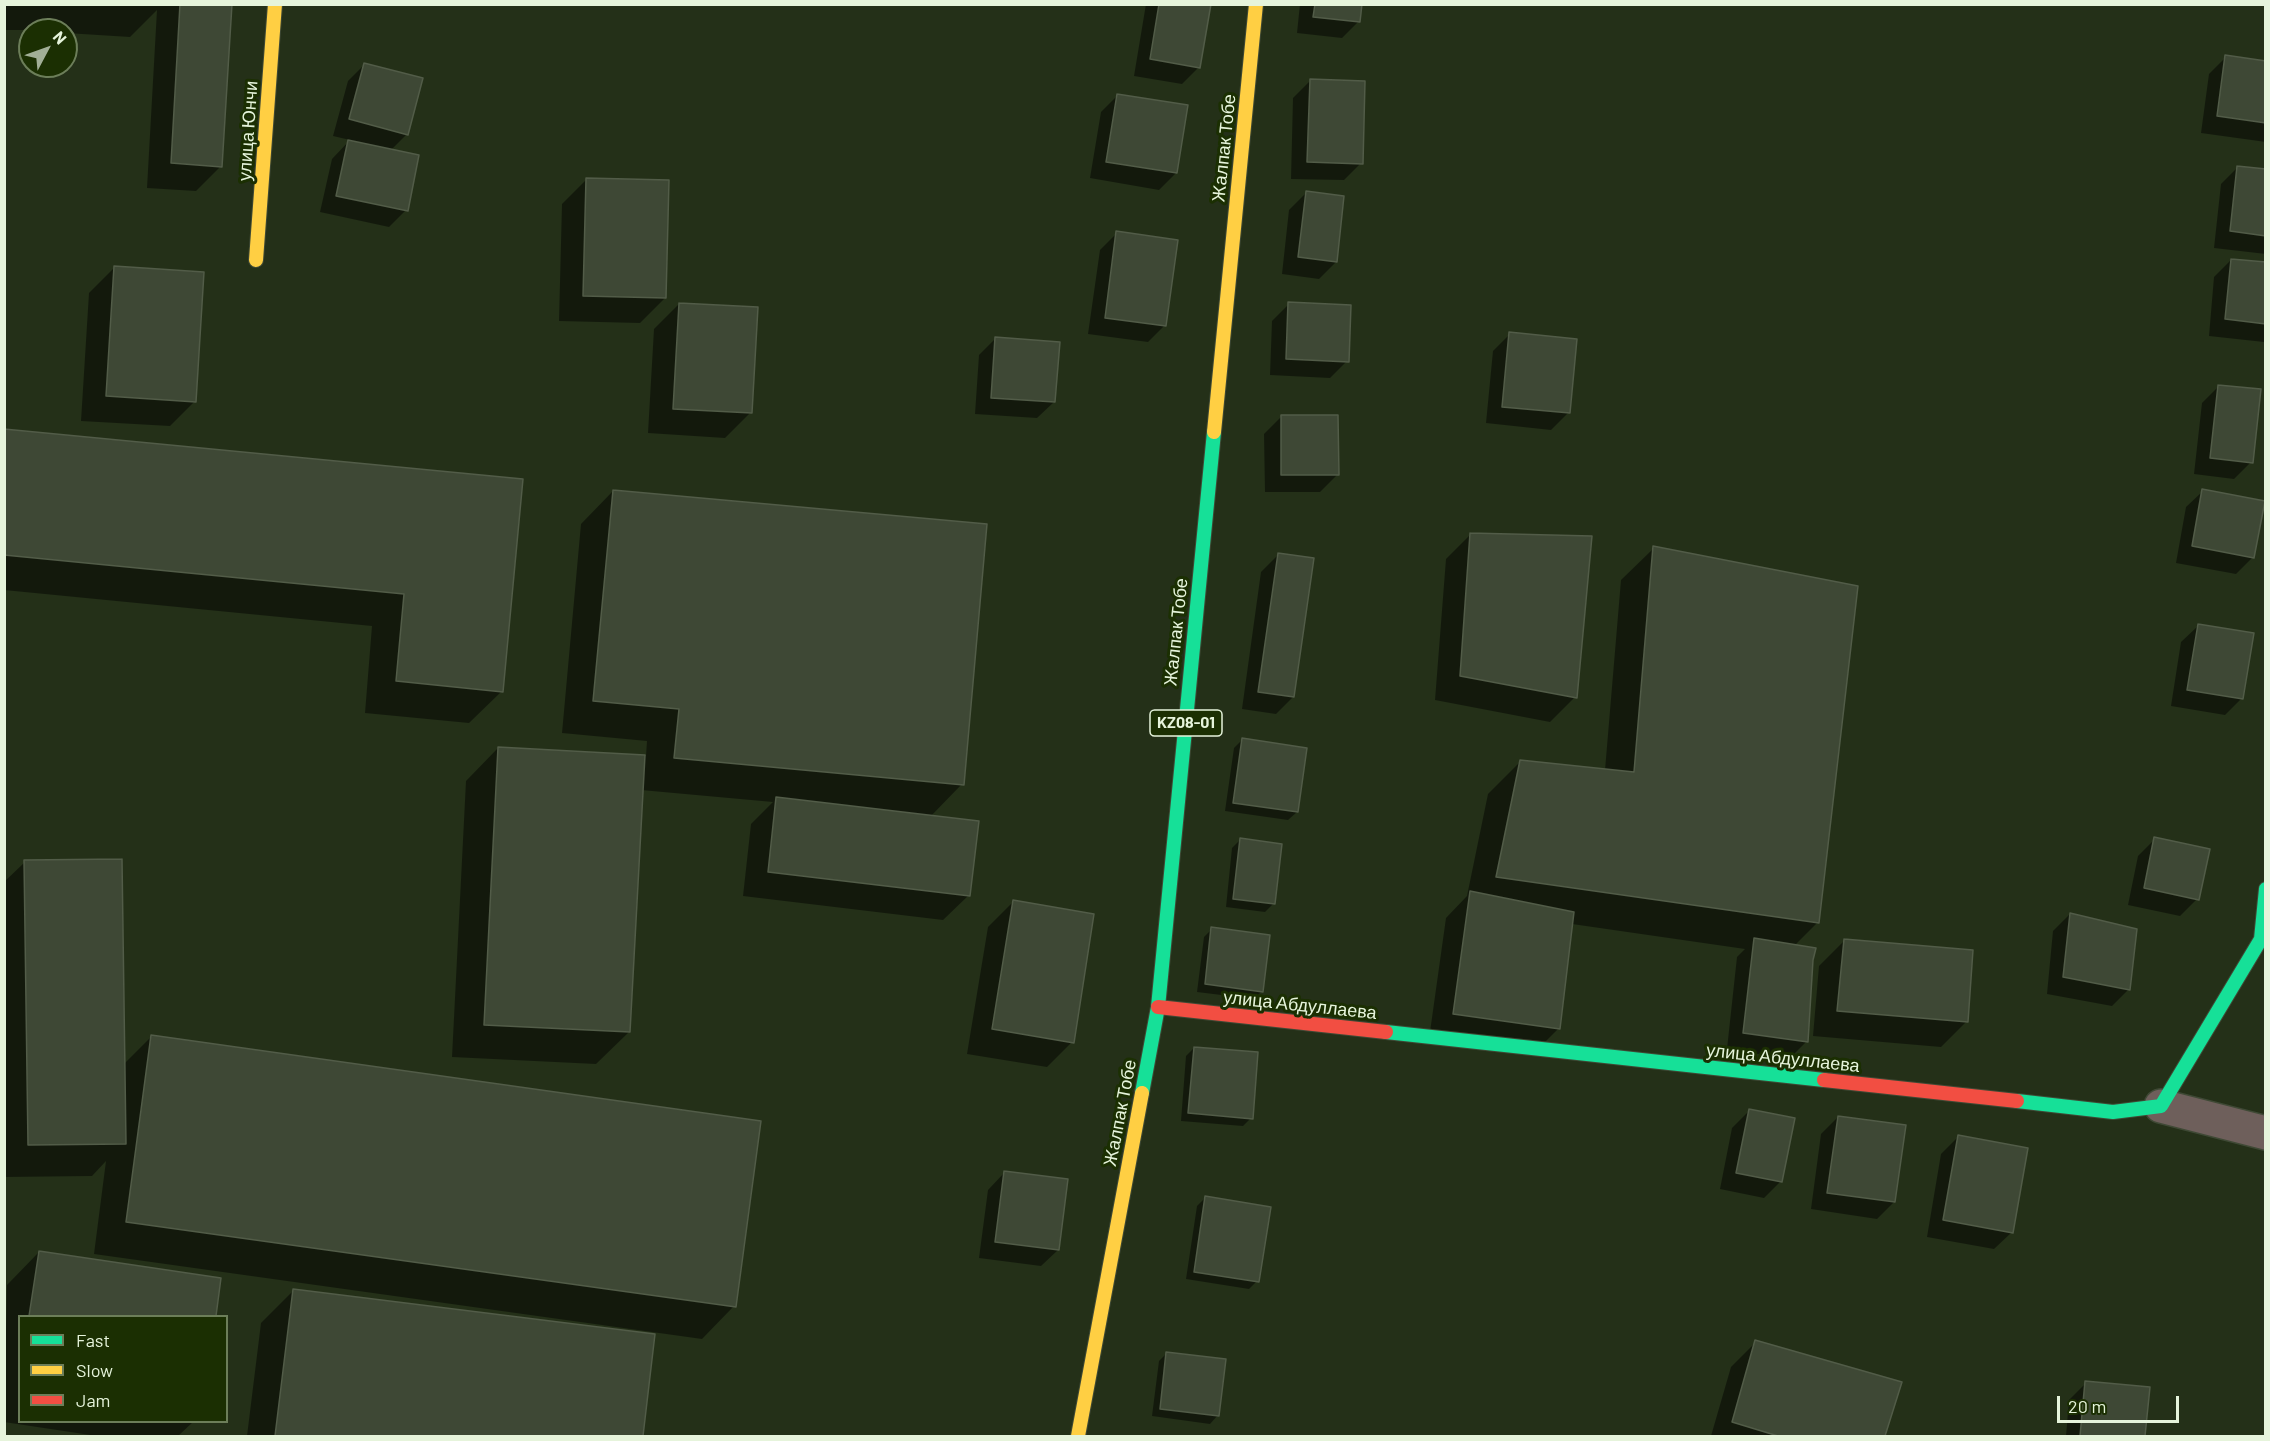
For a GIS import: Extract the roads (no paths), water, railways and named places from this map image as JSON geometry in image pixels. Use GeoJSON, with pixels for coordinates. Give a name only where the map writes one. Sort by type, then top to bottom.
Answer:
{"type":"FeatureCollection","features":[{"type":"Feature","properties":{"kind":"street","name":"улица Юнчи"},"geometry":{"type":"LineString","coordinates":[[256,260],[275,4]]}},
{"type":"Feature","properties":{"kind":"street","name":"Жалпак Тобе"},"geometry":{"type":"LineString","coordinates":[[1078,1437],[1158,1007],[1256,4]]}},
{"type":"Feature","properties":{"kind":"street"},"geometry":{"type":"LineString","coordinates":[[2265,889],[2261,939],[2161,1106],[2265,1133]]}},
{"type":"Feature","properties":{"kind":"street","name":"улица Абдуллаева"},"geometry":{"type":"LineString","coordinates":[[1158,1007],[2113,1112],[2161,1106]]}}]}
